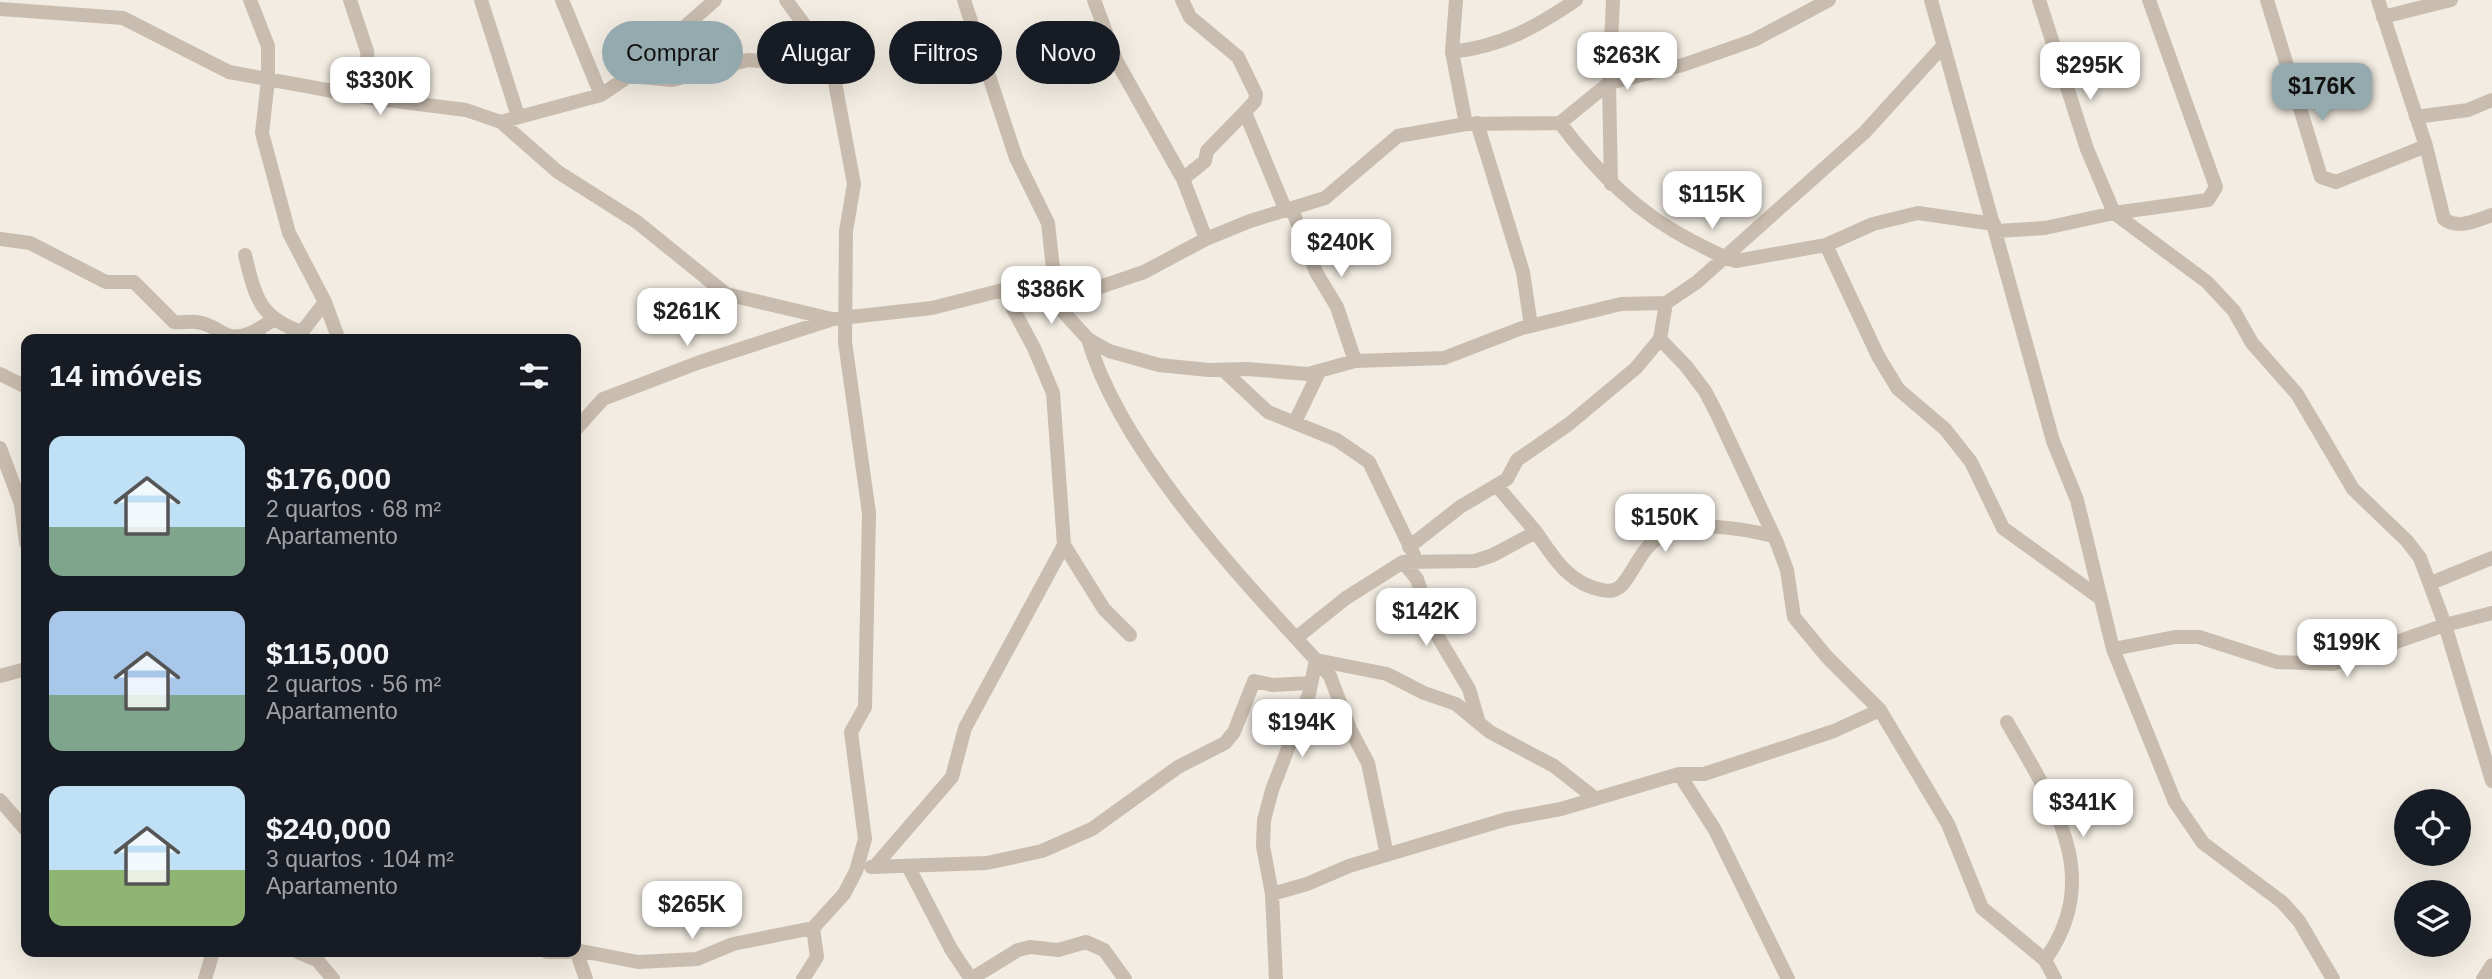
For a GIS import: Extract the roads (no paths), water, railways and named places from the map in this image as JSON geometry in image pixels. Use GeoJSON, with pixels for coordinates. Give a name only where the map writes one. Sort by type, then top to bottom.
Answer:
{"type":"FeatureCollection","features":[{"type":"Feature","properties":{"kind":"street"},"geometry":{"type":"LineString","coordinates":[[250,0],[268,46],[268,80],[262,133],[289,233],[325,302],[337,334]]}},
{"type":"Feature","properties":{"kind":"street"},"geometry":{"type":"LineString","coordinates":[[350,0],[367,51],[371,98]]}},
{"type":"Feature","properties":{"kind":"street"},"geometry":{"type":"LineString","coordinates":[[481,0],[518,116]]}},
{"type":"Feature","properties":{"kind":"street"},"geometry":{"type":"LineString","coordinates":[[562,0],[601,95]]}},
{"type":"Feature","properties":{"kind":"street"},"geometry":{"type":"LineString","coordinates":[[691,21],[715,0]]}},
{"type":"Feature","properties":{"kind":"street"},"geometry":{"type":"LineString","coordinates":[[786,0],[801,21]]}},
{"type":"Feature","properties":{"kind":"street"},"geometry":{"type":"LineString","coordinates":[[964,0],[1016,158],[1048,223],[1054,291],[1060,309],[1088,339],[1109,351],[1140,361],[1223,370],[1319,372],[1355,361],[1444,358],[1531,326],[1621,304],[1666,303],[1697,282],[1865,132],[1943,46]]}},
{"type":"Feature","properties":{"kind":"street"},"geometry":{"type":"LineString","coordinates":[[1182,0],[1190,17],[1238,57],[1256,98],[1207,151],[1205,161],[1183,179]]}},
{"type":"Feature","properties":{"kind":"street"},"geometry":{"type":"LineString","coordinates":[[1456,0],[1452,52],[1471,124],[1523,272],[1531,326]]}},
{"type":"Feature","properties":{"kind":"street"},"geometry":{"type":"LineString","coordinates":[[1452,52],[1497,44],[1552,16],[1576,0]]}},
{"type":"Feature","properties":{"kind":"street"},"geometry":{"type":"LineString","coordinates":[[1611,184],[1609,83],[1613,0]]}},
{"type":"Feature","properties":{"kind":"street"},"geometry":{"type":"LineString","coordinates":[[581,423],[603,399],[700,362],[839,320],[932,308],[1003,290],[1097,288],[1136,275],[1206,239],[1332,194],[1398,136],[1471,124],[1560,123],[1609,83],[1683,65],[1754,40],[1829,0]]}},
{"type":"Feature","properties":{"kind":"street"},"geometry":{"type":"LineString","coordinates":[[1931,0],[2053,441],[2077,500],[2113,649],[2155,755],[2189,826],[2203,843],[2282,902],[2312,939],[2333,979]]}},
{"type":"Feature","properties":{"kind":"street"},"geometry":{"type":"LineString","coordinates":[[2039,0],[2087,149],[2114,213],[2207,282],[2234,311],[2252,343],[2297,394],[2353,489],[2407,541],[2420,558],[2445,625],[2492,781]]}},
{"type":"Feature","properties":{"kind":"street"},"geometry":{"type":"LineString","coordinates":[[1560,123],[1588,160],[1611,184],[1663,226],[1722,257],[1736,261],[1826,245],[1873,224],[1918,213],[1995,228],[2045,228],[2114,213],[2166,205],[2196,204],[2208,200],[2216,187],[2149,0]]}},
{"type":"Feature","properties":{"kind":"street"},"geometry":{"type":"LineString","coordinates":[[2267,0],[2321,177],[2336,182],[2426,146]]}},
{"type":"Feature","properties":{"kind":"street"},"geometry":{"type":"LineString","coordinates":[[2378,0],[2426,146],[2444,219],[2454,224],[2467,223],[2492,215]]}},
{"type":"Feature","properties":{"kind":"street"},"geometry":{"type":"LineString","coordinates":[[2383,17],[2451,0]]}},
{"type":"Feature","properties":{"kind":"street"},"geometry":{"type":"LineString","coordinates":[[1096,1],[1117,62],[1183,179],[1206,239]]}},
{"type":"Feature","properties":{"kind":"street"},"geometry":{"type":"LineString","coordinates":[[0,9],[131,20],[211,65],[229,72],[371,98],[466,110],[501,122],[558,172],[637,222],[726,294],[839,320]]}},
{"type":"Feature","properties":{"kind":"street"},"geometry":{"type":"LineString","coordinates":[[501,122],[601,95],[617,84]]}},
{"type":"Feature","properties":{"kind":"street"},"geometry":{"type":"LineString","coordinates":[[581,951],[639,962],[697,958],[733,944],[813,928],[839,900],[856,871],[866,825],[851,732],[865,707],[869,513],[839,320],[846,231],[854,184],[834,84]]}},
{"type":"Feature","properties":{"kind":"street"},"geometry":{"type":"LineString","coordinates":[[2416,117],[2468,110],[2492,100]]}},
{"type":"Feature","properties":{"kind":"street"},"geometry":{"type":"LineString","coordinates":[[1245,112],[1317,272],[1337,307],[1355,361]]}},
{"type":"Feature","properties":{"kind":"street"},"geometry":{"type":"LineString","coordinates":[[0,239],[30,243],[106,282],[134,282],[174,322],[201,323],[225,334]]}},
{"type":"Feature","properties":{"kind":"street"},"geometry":{"type":"LineString","coordinates":[[1826,245],[1891,378],[1898,389],[1945,429],[1971,462],[2003,528],[2100,598]]}},
{"type":"Feature","properties":{"kind":"street"},"geometry":{"type":"LineString","coordinates":[[245,254],[259,300],[273,320],[296,334]]}},
{"type":"Feature","properties":{"kind":"street"},"geometry":{"type":"LineString","coordinates":[[1003,290],[1034,348],[1053,393],[1064,545],[1104,609],[1130,635]]}},
{"type":"Feature","properties":{"kind":"street"},"geometry":{"type":"LineString","coordinates":[[301,334],[325,302]]}},
{"type":"Feature","properties":{"kind":"street"},"geometry":{"type":"LineString","coordinates":[[1296,638],[1346,598],[1410,556],[1460,507],[1507,479],[1517,460],[1569,424],[1636,368],[1660,339],[1666,303]]}},
{"type":"Feature","properties":{"kind":"street"},"geometry":{"type":"LineString","coordinates":[[259,334],[273,320]]}},
{"type":"Feature","properties":{"kind":"street"},"geometry":{"type":"LineString","coordinates":[[1088,339],[1097,370],[1152,465],[1330,676],[1350,729],[1368,763],[1387,855]]}},
{"type":"Feature","properties":{"kind":"street"},"geometry":{"type":"LineString","coordinates":[[1660,339],[1705,391],[1787,570],[1794,617],[1827,657],[1881,710],[1948,824],[1982,908],[2045,960],[2055,979]]}},
{"type":"Feature","properties":{"kind":"street"},"geometry":{"type":"LineString","coordinates":[[1223,370],[1269,412],[1355,450],[1369,462],[1410,556],[1434,629],[1469,689],[1478,720]]}},
{"type":"Feature","properties":{"kind":"street"},"geometry":{"type":"LineString","coordinates":[[1295,422],[1319,372]]}},
{"type":"Feature","properties":{"kind":"street"},"geometry":{"type":"LineString","coordinates":[[0,374],[21,384]]}},
{"type":"Feature","properties":{"kind":"street"},"geometry":{"type":"LineString","coordinates":[[0,448],[21,504]]}},
{"type":"Feature","properties":{"kind":"street"},"geometry":{"type":"LineString","coordinates":[[1497,486],[1536,532],[1559,566],[1588,588],[1608,592],[1622,585],[1639,556],[1664,533],[1734,527],[1773,536]]}},
{"type":"Feature","properties":{"kind":"street"},"geometry":{"type":"LineString","coordinates":[[1410,556],[1451,563],[1475,561],[1493,555],[1536,532]]}},
{"type":"Feature","properties":{"kind":"street"},"geometry":{"type":"LineString","coordinates":[[875,866],[952,777],[965,728],[1064,545]]}},
{"type":"Feature","properties":{"kind":"street"},"geometry":{"type":"LineString","coordinates":[[2431,583],[2492,558]]}},
{"type":"Feature","properties":{"kind":"street"},"geometry":{"type":"LineString","coordinates":[[2113,649],[2175,637],[2199,637],[2277,662],[2333,664],[2445,625],[2492,613]]}},
{"type":"Feature","properties":{"kind":"street"},"geometry":{"type":"LineString","coordinates":[[1316,660],[1387,674],[1424,693],[1456,704],[1490,732],[1554,766],[1596,799]]}},
{"type":"Feature","properties":{"kind":"street"},"geometry":{"type":"LineString","coordinates":[[1276,979],[1272,894],[1263,846],[1264,820],[1311,683],[1316,660]]}},
{"type":"Feature","properties":{"kind":"street"},"geometry":{"type":"LineString","coordinates":[[0,676],[21,670]]}},
{"type":"Feature","properties":{"kind":"street"},"geometry":{"type":"LineString","coordinates":[[856,871],[875,866],[987,863],[1042,851],[1092,830],[1178,767],[1225,743],[1234,732],[1254,681],[1272,685],[1311,683]]}},
{"type":"Feature","properties":{"kind":"street"},"geometry":{"type":"LineString","coordinates":[[1272,894],[1387,855],[1507,819],[1596,799],[1679,774],[1704,774],[1834,731],[1881,710]]}},
{"type":"Feature","properties":{"kind":"street"},"geometry":{"type":"LineString","coordinates":[[2007,722],[2042,785],[2065,836],[2074,881],[2071,911],[2059,940],[2045,960]]}},
{"type":"Feature","properties":{"kind":"street"},"geometry":{"type":"LineString","coordinates":[[1679,774],[1715,831],[1788,979]]}},
{"type":"Feature","properties":{"kind":"street"},"geometry":{"type":"LineString","coordinates":[[0,800],[21,824]]}},
{"type":"Feature","properties":{"kind":"street"},"geometry":{"type":"LineString","coordinates":[[908,866],[951,948],[971,979],[1018,950],[1030,947],[1058,950],[1086,942],[1104,950],[1125,979]]}},
{"type":"Feature","properties":{"kind":"street"},"geometry":{"type":"LineString","coordinates":[[803,979],[817,957],[813,928]]}},
{"type":"Feature","properties":{"kind":"street"},"geometry":{"type":"LineString","coordinates":[[205,979],[212,957]]}},
{"type":"Feature","properties":{"kind":"street"},"geometry":{"type":"LineString","coordinates":[[310,957],[317,960],[333,979]]}},
{"type":"Feature","properties":{"kind":"street"},"geometry":{"type":"LineString","coordinates":[[578,957],[586,979]]}},
{"type":"Feature","properties":{"kind":"street"},"geometry":{"type":"LineString","coordinates":[[2483,979],[2492,965]]}}]}
